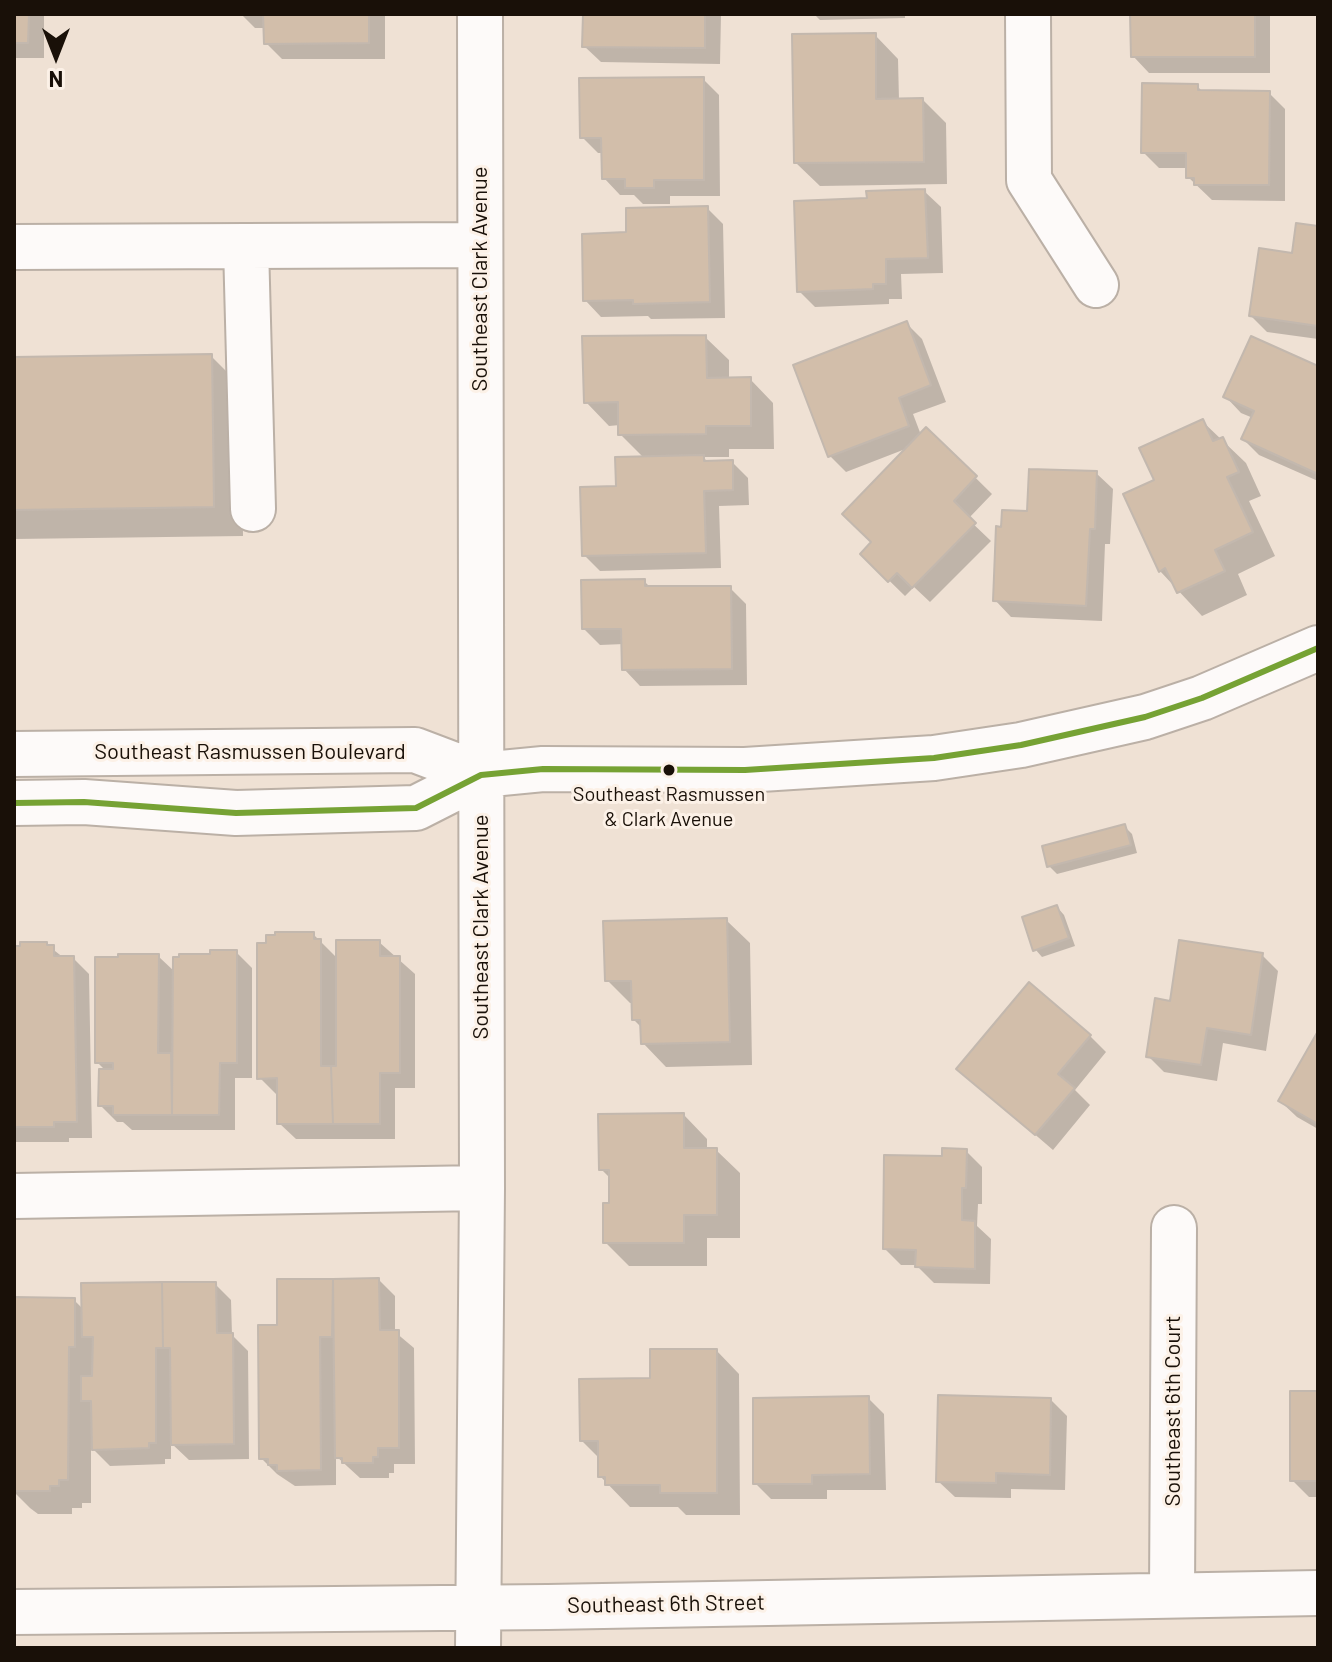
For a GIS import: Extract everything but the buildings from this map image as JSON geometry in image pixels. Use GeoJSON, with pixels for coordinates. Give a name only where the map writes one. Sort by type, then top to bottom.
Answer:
{"type":"FeatureCollection","features":[{"type":"Feature","properties":{"kind":"street","name":"Southeast Clark Avenue"},"geometry":{"type":"LineString","coordinates":[[478,1628],[482,1188],[480,14]]}},
{"type":"Feature","properties":{"kind":"street"},"geometry":{"type":"LineString","coordinates":[[1028,14],[1029,180],[1096,285]]}},
{"type":"Feature","properties":{"kind":"street"},"geometry":{"type":"LineString","coordinates":[[14,247],[480,245]]}},
{"type":"Feature","properties":{"kind":"street"},"geometry":{"type":"LineString","coordinates":[[246,246],[253,509]]}},
{"type":"Feature","properties":{"kind":"street","name":"Southeast Rasmussen Boulevard"},"geometry":{"type":"LineString","coordinates":[[14,803],[84,802],[236,813],[416,808],[481,775],[543,769],[745,770],[934,758],[1021,745],[1145,717],[1236,685],[1318,648]]}},
{"type":"Feature","properties":{"kind":"street","name":"Southeast Rasmussen Boulevard"},"geometry":{"type":"LineString","coordinates":[[14,754],[415,750],[481,775]]}},
{"type":"Feature","properties":{"kind":"street"},"geometry":{"type":"LineString","coordinates":[[14,1196],[482,1188]]}},
{"type":"Feature","properties":{"kind":"street","name":"Southeast 6th Court"},"geometry":{"type":"LineString","coordinates":[[1172,1594],[1174,1228]]}},
{"type":"Feature","properties":{"kind":"street","name":"Southeast 6th Street"},"geometry":{"type":"LineString","coordinates":[[14,1612],[478,1628],[1172,1594],[1318,1593]]}},
{"type":"Feature","properties":{"kind":"transit line"},"geometry":{"type":"LineString","coordinates":[[14,803],[84,802],[236,813],[416,808],[481,775],[543,769],[745,770],[934,758],[1021,745],[1145,717],[1202,698],[1318,648]]}},
{"type":"Feature","properties":{"kind":"place","name":"Southeast Rasmussen & Clark Avenue"},"geometry":{"type":"Point","coordinates":[669,770]}}]}
